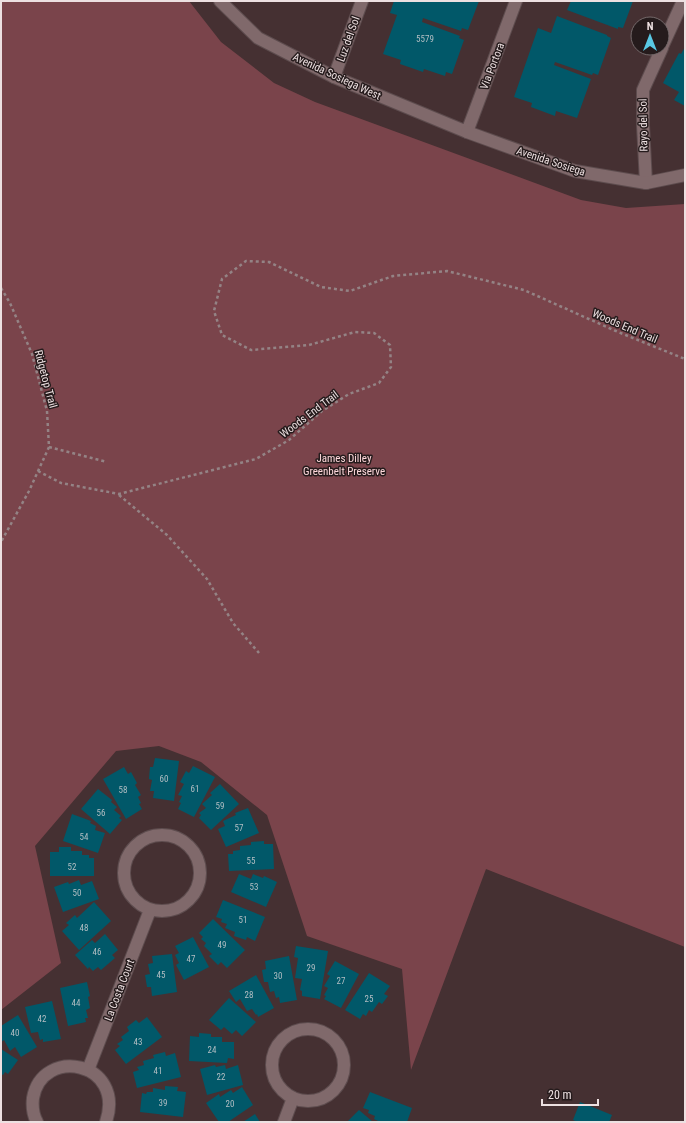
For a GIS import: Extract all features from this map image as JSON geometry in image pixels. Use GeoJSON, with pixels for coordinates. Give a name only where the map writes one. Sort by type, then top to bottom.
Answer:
{"type":"FeatureCollection","features":[{"type":"Feature","properties":{"kind":"street","name":"Avenida Sosiega West"},"geometry":{"type":"LineString","coordinates":[[220,1],[258,38],[334,76],[467,132]]}},
{"type":"Feature","properties":{"kind":"street","name":"Luz del Sol"},"geometry":{"type":"LineString","coordinates":[[334,76],[362,1]]}},
{"type":"Feature","properties":{"kind":"street","name":"Via Portora"},"geometry":{"type":"LineString","coordinates":[[467,132],[516,1]]}},
{"type":"Feature","properties":{"kind":"street","name":"Rayo del Sol"},"geometry":{"type":"LineString","coordinates":[[670,29],[683,1]]}},
{"type":"Feature","properties":{"kind":"street","name":"Rayo del Sol"},"geometry":{"type":"LineString","coordinates":[[646,183],[643,145],[643,90],[658,56]]}},
{"type":"Feature","properties":{"kind":"street","name":"Avenida Sosiega"},"geometry":{"type":"LineString","coordinates":[[467,132],[574,171],[646,183],[685,175]]}},
{"type":"Feature","properties":{"kind":"street"},"geometry":{"type":"LineString","coordinates":[[158,835],[169,836],[181,840],[191,848],[197,858],[200,870],[199,883],[194,894],[185,904],[174,910],[162,912],[150,910],[139,904],[131,896],[125,886],[123,875],[124,864],[129,853],[136,844],[146,838],[158,835]]}},
{"type":"Feature","properties":{"kind":"street","name":"La Costa Court"},"geometry":{"type":"LineString","coordinates":[[88,1070],[150,910]]}},
{"type":"Feature","properties":{"kind":"street"},"geometry":{"type":"LineString","coordinates":[[307,1028],[319,1030],[330,1036],[338,1044],[344,1061],[342,1078],[336,1088],[327,1096],[317,1100],[305,1101],[294,1098],[283,1092],[276,1082],[272,1070],[272,1058],[276,1046],[284,1037],[295,1031],[307,1028]]}},
{"type":"Feature","properties":{"kind":"street"},"geometry":{"type":"LineString","coordinates":[[37,1122],[32,1105],[34,1092],[41,1080],[51,1072],[63,1067],[76,1066],[88,1070],[98,1077],[106,1087],[109,1099],[109,1111],[106,1122]]}},
{"type":"Feature","properties":{"kind":"street"},"geometry":{"type":"LineString","coordinates":[[284,1122],[294,1098]]}},
{"type":"Feature","properties":{"kind":"path","name":"Woods End Trail"},"geometry":{"type":"LineString","coordinates":[[38,471],[61,483],[119,494],[256,459],[288,440],[322,411],[349,394],[379,383],[391,367],[390,345],[374,332],[355,332],[309,345],[251,350],[222,335],[214,311],[222,279],[246,261],[269,262],[321,287],[350,291],[393,276],[447,271],[524,290],[618,332],[685,359]]}},
{"type":"Feature","properties":{"kind":"path","name":"Ridgetop Trail"},"geometry":{"type":"LineString","coordinates":[[1,288],[10,303],[32,354],[47,410],[49,447],[1,542]]}},
{"type":"Feature","properties":{"kind":"path"},"geometry":{"type":"LineString","coordinates":[[49,447],[106,462]]}},
{"type":"Feature","properties":{"kind":"path"},"geometry":{"type":"LineString","coordinates":[[119,494],[167,535],[207,579],[233,623],[259,652]]}},
{"type":"Feature","properties":{"kind":"green space","name":"James Dilley Greenbelt Preserve"},"geometry":{"type":"Polygon","coordinates":[[[1,1],[189,1],[221,42],[274,83],[315,102],[581,200],[626,208],[685,204],[685,947],[486,869],[411,1070],[402,969],[307,936],[267,815],[201,762],[159,746],[116,751],[35,846],[61,963],[1,1010],[1,1]]]}},
{"type":"Feature","properties":{"kind":"building"},"geometry":{"type":"Polygon","coordinates":[[[394,1],[479,1],[468,30],[462,28],[461,31],[423,18],[422,22],[460,36],[459,38],[464,40],[452,74],[446,72],[445,76],[424,69],[423,72],[400,64],[401,60],[383,54],[397,15],[390,13],[394,1]]]}},
{"type":"Feature","properties":{"kind":"building"},"geometry":{"type":"Polygon","coordinates":[[[571,1],[633,1],[623,28],[618,27],[618,29],[567,10],[571,1]]]}},
{"type":"Feature","properties":{"kind":"building"},"geometry":{"type":"Polygon","coordinates":[[[557,16],[607,35],[611,38],[598,75],[593,73],[592,75],[555,62],[554,65],[591,79],[577,118],[556,111],[555,116],[531,107],[532,103],[514,97],[538,28],[551,33],[557,16]]]}},
{"type":"Feature","properties":{"kind":"building"},"geometry":{"type":"Polygon","coordinates":[[[685,47],[685,106],[674,100],[679,92],[663,83],[679,53],[681,54],[685,47]]]}},
{"type":"Feature","properties":{"kind":"building"},"geometry":{"type":"Polygon","coordinates":[[[155,758],[179,761],[174,801],[153,798],[154,791],[150,791],[152,780],[149,779],[150,767],[153,767],[155,758]]]}},
{"type":"Feature","properties":{"kind":"building"},"geometry":{"type":"Polygon","coordinates":[[[193,766],[215,777],[194,817],[178,809],[182,796],[178,795],[184,784],[180,782],[186,771],[189,773],[193,766]]]}},
{"type":"Feature","properties":{"kind":"building"},"geometry":{"type":"Polygon","coordinates":[[[124,767],[128,774],[131,772],[137,783],[135,785],[141,795],[138,797],[141,803],[139,804],[142,809],[126,819],[103,779],[124,767]]]}},
{"type":"Feature","properties":{"kind":"building"},"geometry":{"type":"Polygon","coordinates":[[[220,784],[239,804],[211,830],[199,818],[201,815],[199,813],[206,808],[202,804],[212,795],[210,793],[220,784]]]}},
{"type":"Feature","properties":{"kind":"building"},"geometry":{"type":"Polygon","coordinates":[[[98,789],[112,800],[111,802],[117,807],[114,810],[121,816],[119,818],[122,820],[110,834],[81,809],[98,789]]]}},
{"type":"Feature","properties":{"kind":"building"},"geometry":{"type":"Polygon","coordinates":[[[248,808],[259,833],[226,847],[218,829],[225,826],[223,821],[236,815],[235,813],[248,808]]]}},
{"type":"Feature","properties":{"kind":"building"},"geometry":{"type":"Polygon","coordinates":[[[72,814],[91,821],[90,823],[96,826],[95,830],[105,833],[98,853],[63,841],[72,814]]]}},
{"type":"Feature","properties":{"kind":"building"},"geometry":{"type":"Polygon","coordinates":[[[264,841],[264,844],[273,844],[274,869],[229,871],[228,854],[233,854],[233,851],[240,850],[240,846],[251,845],[251,842],[264,841]]]}},
{"type":"Feature","properties":{"kind":"building"},"geometry":{"type":"Polygon","coordinates":[[[59,847],[71,847],[71,851],[82,851],[82,855],[89,855],[89,858],[94,858],[94,876],[50,876],[50,852],[59,852],[59,847]]]}},
{"type":"Feature","properties":{"kind":"building"},"geometry":{"type":"Polygon","coordinates":[[[239,874],[251,879],[253,874],[263,878],[264,876],[277,882],[266,907],[231,892],[239,874]]]}},
{"type":"Feature","properties":{"kind":"building"},"geometry":{"type":"Polygon","coordinates":[[[79,880],[81,885],[92,881],[99,899],[63,912],[54,887],[79,880]]]}},
{"type":"Feature","properties":{"kind":"building"},"geometry":{"type":"Polygon","coordinates":[[[223,900],[265,917],[255,941],[247,937],[246,940],[234,936],[235,932],[225,928],[227,924],[221,922],[222,919],[216,917],[223,900]]]}},
{"type":"Feature","properties":{"kind":"building"},"geometry":{"type":"Polygon","coordinates":[[[94,902],[111,921],[79,950],[62,931],[69,925],[66,923],[75,915],[77,918],[94,902]]]}},
{"type":"Feature","properties":{"kind":"building"},"geometry":{"type":"Polygon","coordinates":[[[213,919],[245,950],[227,968],[221,962],[218,965],[209,956],[212,954],[204,946],[206,943],[201,939],[203,937],[199,933],[213,919]]]}},
{"type":"Feature","properties":{"kind":"building"},"geometry":{"type":"Polygon","coordinates":[[[105,934],[118,950],[112,955],[115,958],[101,970],[98,967],[93,971],[89,967],[88,969],[75,955],[92,940],[95,943],[105,934]]]}},
{"type":"Feature","properties":{"kind":"building"},"geometry":{"type":"Polygon","coordinates":[[[193,937],[209,967],[184,980],[176,965],[179,963],[175,955],[179,953],[175,946],[193,937]]]}},
{"type":"Feature","properties":{"kind":"building"},"geometry":{"type":"Polygon","coordinates":[[[296,946],[328,951],[320,999],[302,996],[302,991],[300,990],[302,979],[295,978],[298,958],[294,957],[296,946]]]}},
{"type":"Feature","properties":{"kind":"building"},"geometry":{"type":"Polygon","coordinates":[[[172,954],[177,992],[152,996],[151,987],[147,987],[145,975],[150,974],[148,964],[153,963],[152,956],[172,954]]]}},
{"type":"Feature","properties":{"kind":"building"},"geometry":{"type":"Polygon","coordinates":[[[289,956],[297,1000],[280,1003],[279,997],[276,998],[274,991],[270,992],[268,982],[264,982],[262,970],[266,969],[265,961],[289,956]]]}},
{"type":"Feature","properties":{"kind":"building"},"geometry":{"type":"Polygon","coordinates":[[[335,961],[359,974],[341,1008],[324,999],[326,996],[324,995],[328,988],[324,986],[330,976],[327,974],[335,961]]]}},
{"type":"Feature","properties":{"kind":"building"},"geometry":{"type":"Polygon","coordinates":[[[369,973],[390,986],[384,994],[388,996],[382,1004],[379,1002],[372,1012],[369,1010],[366,1016],[363,1014],[360,1019],[345,1010],[369,973]]]}},
{"type":"Feature","properties":{"kind":"building"},"geometry":{"type":"Polygon","coordinates":[[[256,975],[274,1008],[258,1017],[252,1009],[247,1011],[240,999],[236,1002],[229,991],[256,975]]]}},
{"type":"Feature","properties":{"kind":"building"},"geometry":{"type":"Polygon","coordinates":[[[87,982],[90,996],[88,997],[90,1008],[86,1010],[88,1018],[85,1018],[86,1022],[68,1026],[60,988],[87,982]]]}},
{"type":"Feature","properties":{"kind":"building"},"geometry":{"type":"Polygon","coordinates":[[[229,998],[256,1022],[242,1036],[236,1030],[232,1034],[224,1027],[221,1030],[209,1020],[229,998]]]}},
{"type":"Feature","properties":{"kind":"building"},"geometry":{"type":"Polygon","coordinates":[[[52,1001],[61,1039],[43,1042],[43,1039],[40,1040],[38,1032],[31,1033],[25,1007],[52,1001]]]}},
{"type":"Feature","properties":{"kind":"building"},"geometry":{"type":"Polygon","coordinates":[[[18,1015],[37,1047],[21,1057],[15,1047],[10,1051],[4,1040],[1,1042],[1,1026],[18,1015]]]}},
{"type":"Feature","properties":{"kind":"building"},"geometry":{"type":"Polygon","coordinates":[[[147,1017],[162,1037],[126,1064],[115,1050],[120,1046],[117,1044],[123,1040],[121,1037],[129,1031],[127,1027],[136,1020],[139,1023],[147,1017]]]}},
{"type":"Feature","properties":{"kind":"building"},"geometry":{"type":"Polygon","coordinates":[[[199,1033],[211,1034],[211,1037],[222,1037],[222,1042],[234,1042],[234,1059],[228,1058],[227,1063],[189,1061],[190,1036],[199,1037],[199,1033]]]}},
{"type":"Feature","properties":{"kind":"building"},"geometry":{"type":"Polygon","coordinates":[[[1,1049],[18,1060],[8,1074],[5,1072],[3,1075],[1,1074],[1,1049]]]}},
{"type":"Feature","properties":{"kind":"building"},"geometry":{"type":"Polygon","coordinates":[[[165,1052],[166,1056],[175,1053],[181,1077],[137,1088],[133,1072],[139,1070],[137,1067],[144,1065],[143,1061],[154,1058],[153,1055],[165,1052]]]}},
{"type":"Feature","properties":{"kind":"building"},"geometry":{"type":"Polygon","coordinates":[[[215,1065],[216,1067],[225,1065],[226,1069],[238,1065],[243,1085],[207,1095],[200,1069],[215,1065]]]}},
{"type":"Feature","properties":{"kind":"building"},"geometry":{"type":"Polygon","coordinates":[[[165,1086],[178,1087],[177,1091],[186,1092],[183,1117],[140,1112],[142,1093],[146,1094],[147,1092],[153,1092],[153,1088],[165,1090],[165,1086]]]}},
{"type":"Feature","properties":{"kind":"building"},"geometry":{"type":"Polygon","coordinates":[[[242,1087],[253,1105],[228,1122],[219,1122],[206,1103],[219,1094],[220,1097],[231,1090],[233,1093],[242,1087]]]}},
{"type":"Feature","properties":{"kind":"building"},"geometry":{"type":"Polygon","coordinates":[[[370,1092],[412,1108],[407,1122],[380,1122],[374,1119],[375,1116],[368,1113],[369,1110],[363,1108],[370,1092]]]}},
{"type":"Feature","properties":{"kind":"building"},"geometry":{"type":"Polygon","coordinates":[[[580,1102],[612,1115],[609,1122],[578,1122],[573,1120],[580,1102]]]}},
{"type":"Feature","properties":{"kind":"building"},"geometry":{"type":"Polygon","coordinates":[[[359,1110],[373,1122],[347,1122],[359,1110]]]}},
{"type":"Feature","properties":{"kind":"building"},"geometry":{"type":"Polygon","coordinates":[[[255,1114],[260,1122],[243,1122],[255,1114]]]}}]}
